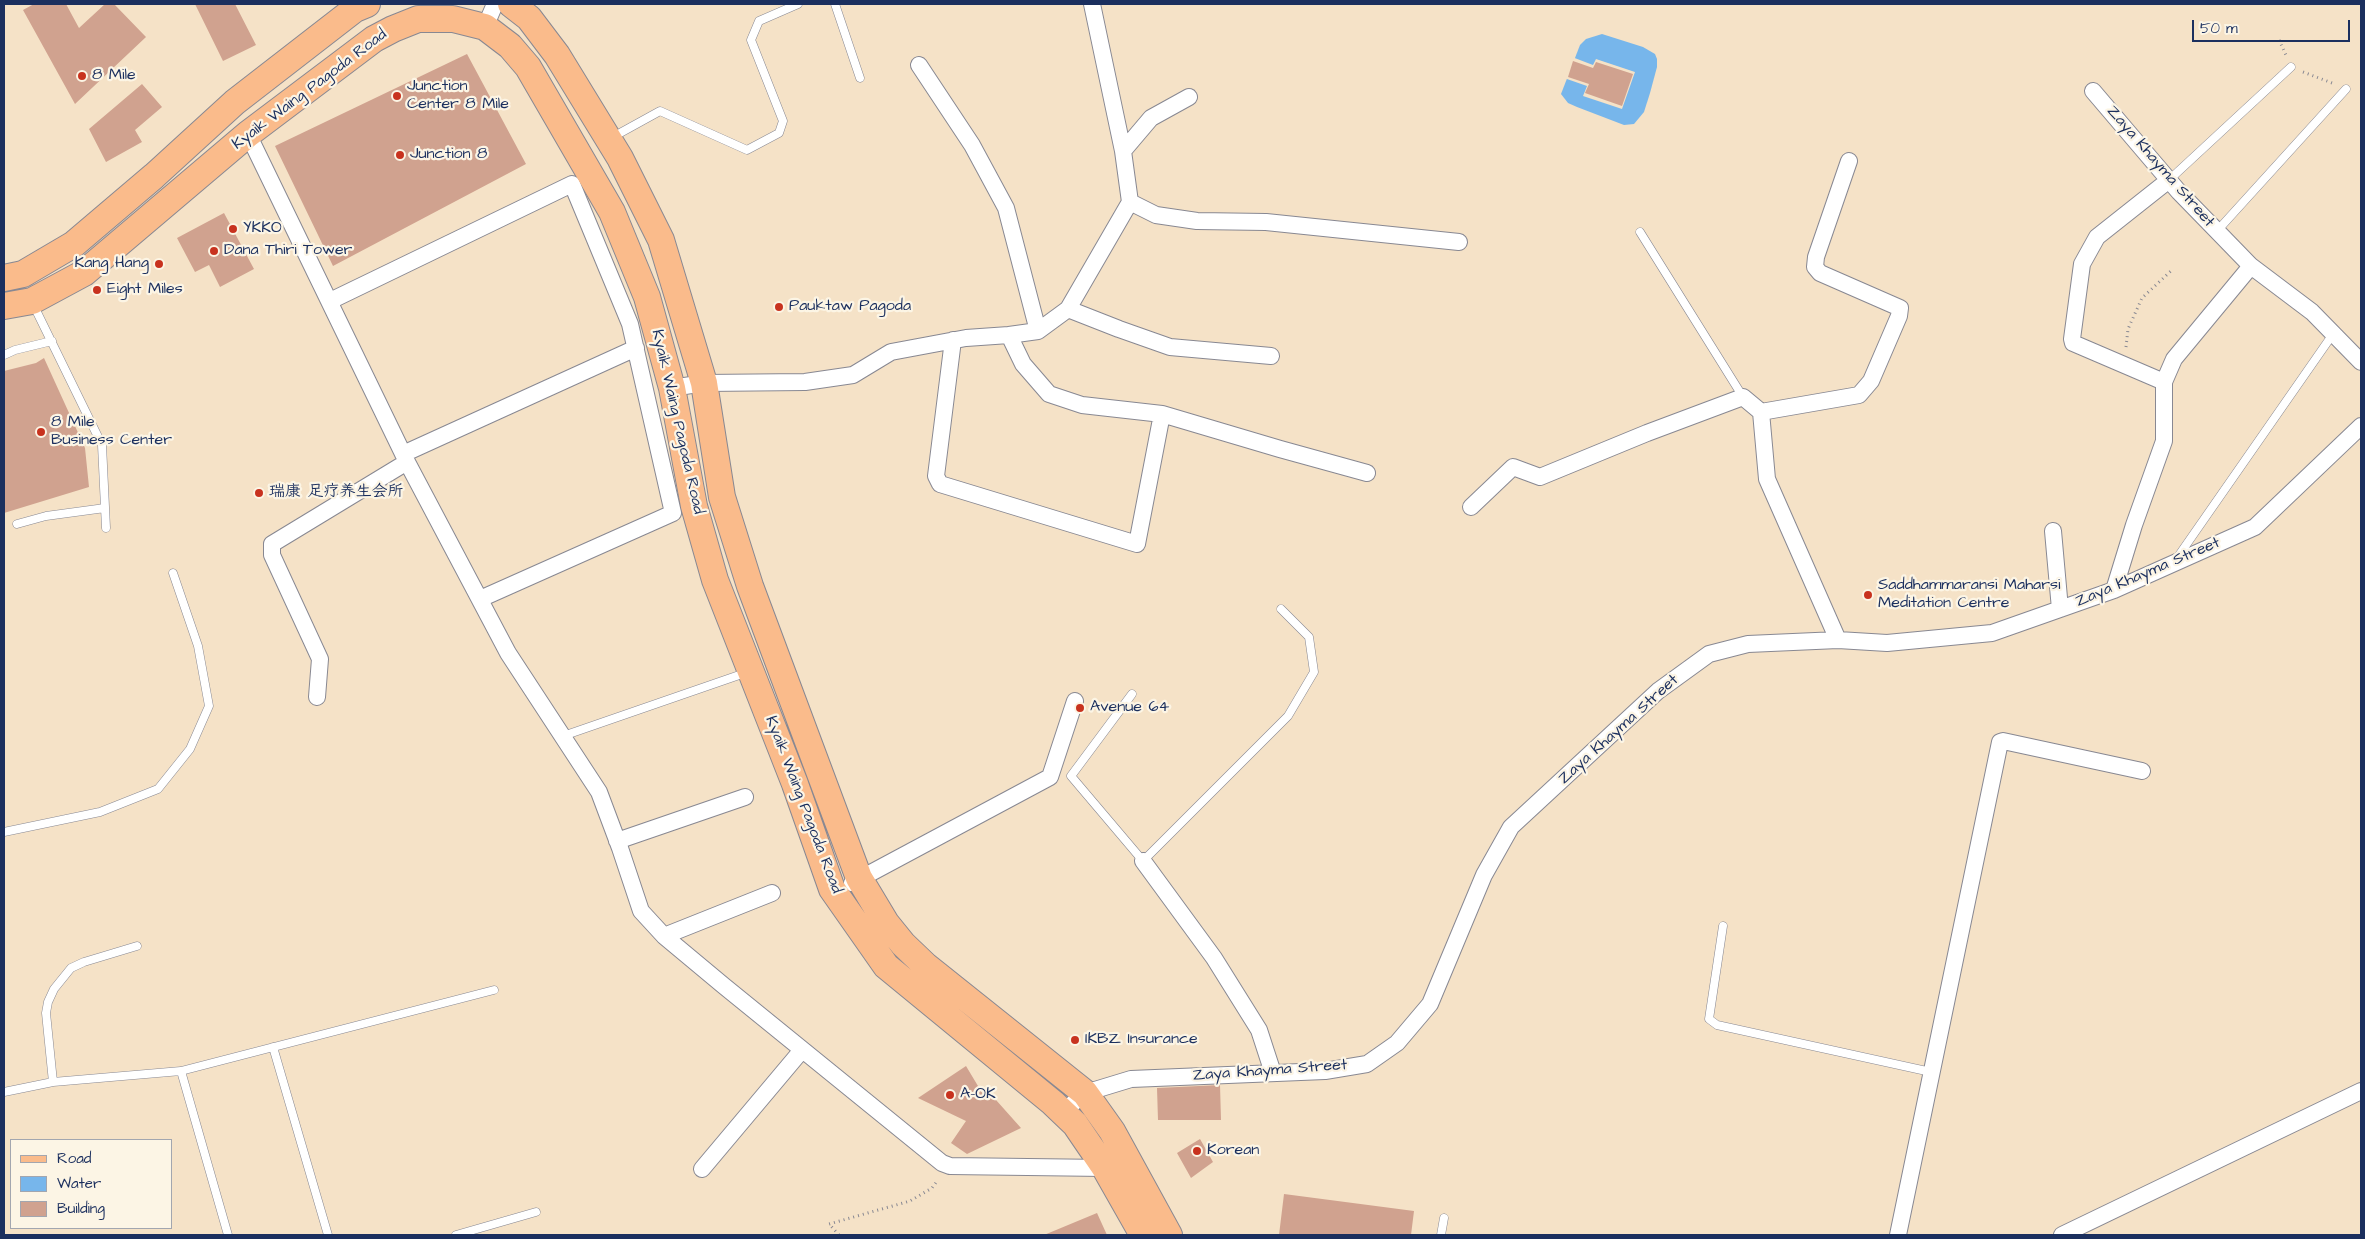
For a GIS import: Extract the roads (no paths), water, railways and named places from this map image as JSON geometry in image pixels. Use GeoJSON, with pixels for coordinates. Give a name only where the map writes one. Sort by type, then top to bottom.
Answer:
{"type":"FeatureCollection","features":[{"type":"Feature","properties":{"kind":"main road","name":"Kyaik Waing Pagoda Road"},"geometry":{"type":"LineString","coordinates":[[4,278],[24,274],[74,244],[154,176],[235,102],[355,9],[367,4]]}},
{"type":"Feature","properties":{"kind":"main road","name":"Kyaik Waing Pagoda Road"},"geometry":{"type":"LineString","coordinates":[[511,4],[529,18],[557,56],[610,139],[661,240],[704,383],[722,497],[750,586],[822,774],[859,878],[886,923],[903,944],[926,966],[1085,1094],[1112,1131],[1169,1235]]}},
{"type":"Feature","properties":{"kind":"main road","name":"Kyaik Waing Pagoda Road"},"geometry":{"type":"LineString","coordinates":[[4,306],[32,301],[84,273],[248,134],[374,40],[393,29],[418,19],[452,19],[490,15],[510,46],[528,67],[612,212],[647,297],[672,388],[694,506],[715,580],[795,784],[832,889],[886,966],[1063,1112],[1075,1124],[1105,1168],[1143,1235]]}},
{"type":"Feature","properties":{"kind":"main road"},"geometry":{"type":"LineString","coordinates":[[748,662],[771,642]]}},
{"type":"Feature","properties":{"kind":"main road"},"geometry":{"type":"LineString","coordinates":[[795,784],[822,774]]}},
{"type":"Feature","properties":{"kind":"street"},"geometry":{"type":"LineString","coordinates":[[672,388],[704,383],[805,382],[854,375],[891,352],[952,340],[1038,331],[1068,309],[1130,202],[1123,151],[1092,4]]}},
{"type":"Feature","properties":{"kind":"street"},"geometry":{"type":"LineString","coordinates":[[919,65],[972,146],[1006,208],[1038,331]]}},
{"type":"Feature","properties":{"kind":"street","name":"Zaya Khayma Street"},"geometry":{"type":"LineString","coordinates":[[2093,91],[2169,180],[2217,232],[2252,266],[2312,312],[2361,362]]}},
{"type":"Feature","properties":{"kind":"street"},"geometry":{"type":"LineString","coordinates":[[1123,151],[1151,118],[1189,97]]}},
{"type":"Feature","properties":{"kind":"street"},"geometry":{"type":"LineString","coordinates":[[248,134],[405,458],[508,653],[599,792],[640,911],[664,936],[915,1143],[942,1163],[950,1166],[1105,1168]]}},
{"type":"Feature","properties":{"kind":"street"},"geometry":{"type":"LineString","coordinates":[[1762,412],[1859,395],[1871,382],[1899,316],[1900,308],[1820,273],[1815,266],[1816,257],[1849,161]]}},
{"type":"Feature","properties":{"kind":"street"},"geometry":{"type":"LineString","coordinates":[[2164,382],[2073,343],[2082,264],[2097,237],[2169,180]]}},
{"type":"Feature","properties":{"kind":"street"},"geometry":{"type":"LineString","coordinates":[[330,301],[572,184],[630,324],[673,513],[480,599]]}},
{"type":"Feature","properties":{"kind":"street"},"geometry":{"type":"LineString","coordinates":[[1130,202],[1156,215],[1197,221],[1266,222],[1459,242]]}},
{"type":"Feature","properties":{"kind":"street"},"geometry":{"type":"LineString","coordinates":[[2114,590],[2134,524],[2164,441],[2164,382],[2174,359],[2252,266]]}},
{"type":"Feature","properties":{"kind":"street"},"geometry":{"type":"LineString","coordinates":[[1068,309],[1170,346],[1270,356]]}},
{"type":"Feature","properties":{"kind":"street"},"geometry":{"type":"LineString","coordinates":[[1009,335],[1023,364],[1049,394],[1082,405],[1162,414],[1367,473]]}},
{"type":"Feature","properties":{"kind":"street"},"geometry":{"type":"LineString","coordinates":[[952,340],[936,476],[940,484],[1137,544],[1162,414]]}},
{"type":"Feature","properties":{"kind":"street"},"geometry":{"type":"LineString","coordinates":[[317,697],[320,658],[272,555],[272,544],[405,458],[636,348]]}},
{"type":"Feature","properties":{"kind":"street"},"geometry":{"type":"LineString","coordinates":[[1471,507],[1513,467],[1540,477],[1647,433],[1743,397],[1762,412],[1767,479],[1838,640]]}},
{"type":"Feature","properties":{"kind":"street","name":"Zaya Khayma Street"},"geometry":{"type":"LineString","coordinates":[[1085,1094],[1131,1079],[1326,1071],[1367,1064],[1397,1043],[1430,1004],[1484,875],[1511,828],[1658,692],[1709,654],[1748,644],[1838,640],[1887,644],[1992,633],[2114,590],[2255,527],[2361,426]]}},
{"type":"Feature","properties":{"kind":"street"},"geometry":{"type":"LineString","coordinates":[[2053,531],[2060,609]]}},
{"type":"Feature","properties":{"kind":"street"},"geometry":{"type":"LineString","coordinates":[[836,894],[859,878],[1050,777],[1075,701]]}},
{"type":"Feature","properties":{"kind":"street"},"geometry":{"type":"LineString","coordinates":[[1898,1235],[2000,742],[2142,771]]}},
{"type":"Feature","properties":{"kind":"street"},"geometry":{"type":"LineString","coordinates":[[617,840],[746,797]]}},
{"type":"Feature","properties":{"kind":"street"},"geometry":{"type":"LineString","coordinates":[[1143,860],[1214,958],[1259,1030],[1273,1074]]}},
{"type":"Feature","properties":{"kind":"street"},"geometry":{"type":"LineString","coordinates":[[664,936],[772,893]]}},
{"type":"Feature","properties":{"kind":"street"},"geometry":{"type":"LineString","coordinates":[[702,1169],[802,1050]]}},
{"type":"Feature","properties":{"kind":"street"},"geometry":{"type":"LineString","coordinates":[[2062,1235],[2361,1091]]}},
{"type":"Feature","properties":{"kind":"street"},"geometry":{"type":"LineString","coordinates":[[1063,1112],[1085,1094]]}},
{"type":"Feature","properties":{"kind":"lane"},"geometry":{"type":"LineString","coordinates":[[610,139],[660,111],[746,150],[779,132],[783,122],[751,40],[759,21],[798,4]]}},
{"type":"Feature","properties":{"kind":"lane"},"geometry":{"type":"LineString","coordinates":[[835,4],[860,78]]}},
{"type":"Feature","properties":{"kind":"lane"},"geometry":{"type":"LineString","coordinates":[[2169,180],[2291,67]]}},
{"type":"Feature","properties":{"kind":"lane"},"geometry":{"type":"LineString","coordinates":[[2217,232],[2346,89]]}},
{"type":"Feature","properties":{"kind":"lane"},"geometry":{"type":"LineString","coordinates":[[1640,232],[1743,397]]}},
{"type":"Feature","properties":{"kind":"lane"},"geometry":{"type":"LineString","coordinates":[[32,301],[102,445],[106,528]]}},
{"type":"Feature","properties":{"kind":"lane"},"geometry":{"type":"LineString","coordinates":[[2172,564],[2333,334]]}},
{"type":"Feature","properties":{"kind":"lane"},"geometry":{"type":"LineString","coordinates":[[4,355],[15,350],[52,341]]}},
{"type":"Feature","properties":{"kind":"lane"},"geometry":{"type":"LineString","coordinates":[[17,524],[46,516],[105,508]]}},
{"type":"Feature","properties":{"kind":"lane"},"geometry":{"type":"LineString","coordinates":[[4,832],[100,812],[158,789],[190,749],[209,706],[198,646],[173,572]]}},
{"type":"Feature","properties":{"kind":"lane"},"geometry":{"type":"LineString","coordinates":[[1132,694],[1071,776],[1143,860],[1288,716],[1314,672],[1309,637],[1282,609]]}},
{"type":"Feature","properties":{"kind":"lane"},"geometry":{"type":"LineString","coordinates":[[563,736],[748,662]]}},
{"type":"Feature","properties":{"kind":"lane"},"geometry":{"type":"LineString","coordinates":[[1723,926],[1709,1019],[1717,1024],[1931,1072]]}},
{"type":"Feature","properties":{"kind":"lane"},"geometry":{"type":"LineString","coordinates":[[53,1082],[46,1013],[54,989],[71,968],[84,962],[137,946]]}},
{"type":"Feature","properties":{"kind":"lane"},"geometry":{"type":"LineString","coordinates":[[4,1092],[53,1082],[181,1071],[494,990]]}},
{"type":"Feature","properties":{"kind":"lane"},"geometry":{"type":"LineString","coordinates":[[273,1047],[328,1235]]}},
{"type":"Feature","properties":{"kind":"lane"},"geometry":{"type":"LineString","coordinates":[[181,1071],[228,1235]]}},
{"type":"Feature","properties":{"kind":"lane"},"geometry":{"type":"LineString","coordinates":[[456,1235],[536,1212]]}},
{"type":"Feature","properties":{"kind":"lane"},"geometry":{"type":"LineString","coordinates":[[1441,1235],[1444,1218]]}},
{"type":"Feature","properties":{"kind":"water"},"geometry":{"type":"Polygon","coordinates":[[[1602,34],[1643,47],[1655,54],[1657,59],[1657,67],[1644,112],[1634,124],[1624,125],[1577,107],[1568,103],[1561,94],[1580,45],[1586,39],[1602,34]]]}},
{"type":"Feature","properties":{"kind":"place","name":"8 Mile"},"geometry":{"type":"Point","coordinates":[82,76]}},
{"type":"Feature","properties":{"kind":"place","name":"Junction Center 8 Mile"},"geometry":{"type":"Point","coordinates":[397,96]}},
{"type":"Feature","properties":{"kind":"place","name":"Junction 8"},"geometry":{"type":"Point","coordinates":[400,155]}},
{"type":"Feature","properties":{"kind":"place","name":"YKKO"},"geometry":{"type":"Point","coordinates":[233,229]}},
{"type":"Feature","properties":{"kind":"place","name":"Dana Thiri Tower"},"geometry":{"type":"Point","coordinates":[214,251]}},
{"type":"Feature","properties":{"kind":"place","name":"Kang Hang"},"geometry":{"type":"Point","coordinates":[159,264]}},
{"type":"Feature","properties":{"kind":"place","name":"Eight Miles"},"geometry":{"type":"Point","coordinates":[97,290]}},
{"type":"Feature","properties":{"kind":"place","name":"Pauktaw Pagoda"},"geometry":{"type":"Point","coordinates":[779,307]}},
{"type":"Feature","properties":{"kind":"place","name":"8 Mile Business Center"},"geometry":{"type":"Point","coordinates":[41,432]}},
{"type":"Feature","properties":{"kind":"place","name":"瑞康 足疗养生会所"},"geometry":{"type":"Point","coordinates":[259,493]}},
{"type":"Feature","properties":{"kind":"place","name":"Saddhammaransi Maharsi Meditation Centre"},"geometry":{"type":"Point","coordinates":[1868,595]}},
{"type":"Feature","properties":{"kind":"place","name":"Avenue 64"},"geometry":{"type":"Point","coordinates":[1080,708]}},
{"type":"Feature","properties":{"kind":"place","name":"IKBZ Insurance"},"geometry":{"type":"Point","coordinates":[1075,1040]}},
{"type":"Feature","properties":{"kind":"place","name":"A-OK"},"geometry":{"type":"Point","coordinates":[950,1095]}},
{"type":"Feature","properties":{"kind":"place","name":"Korean"},"geometry":{"type":"Point","coordinates":[1197,1151]}}]}
